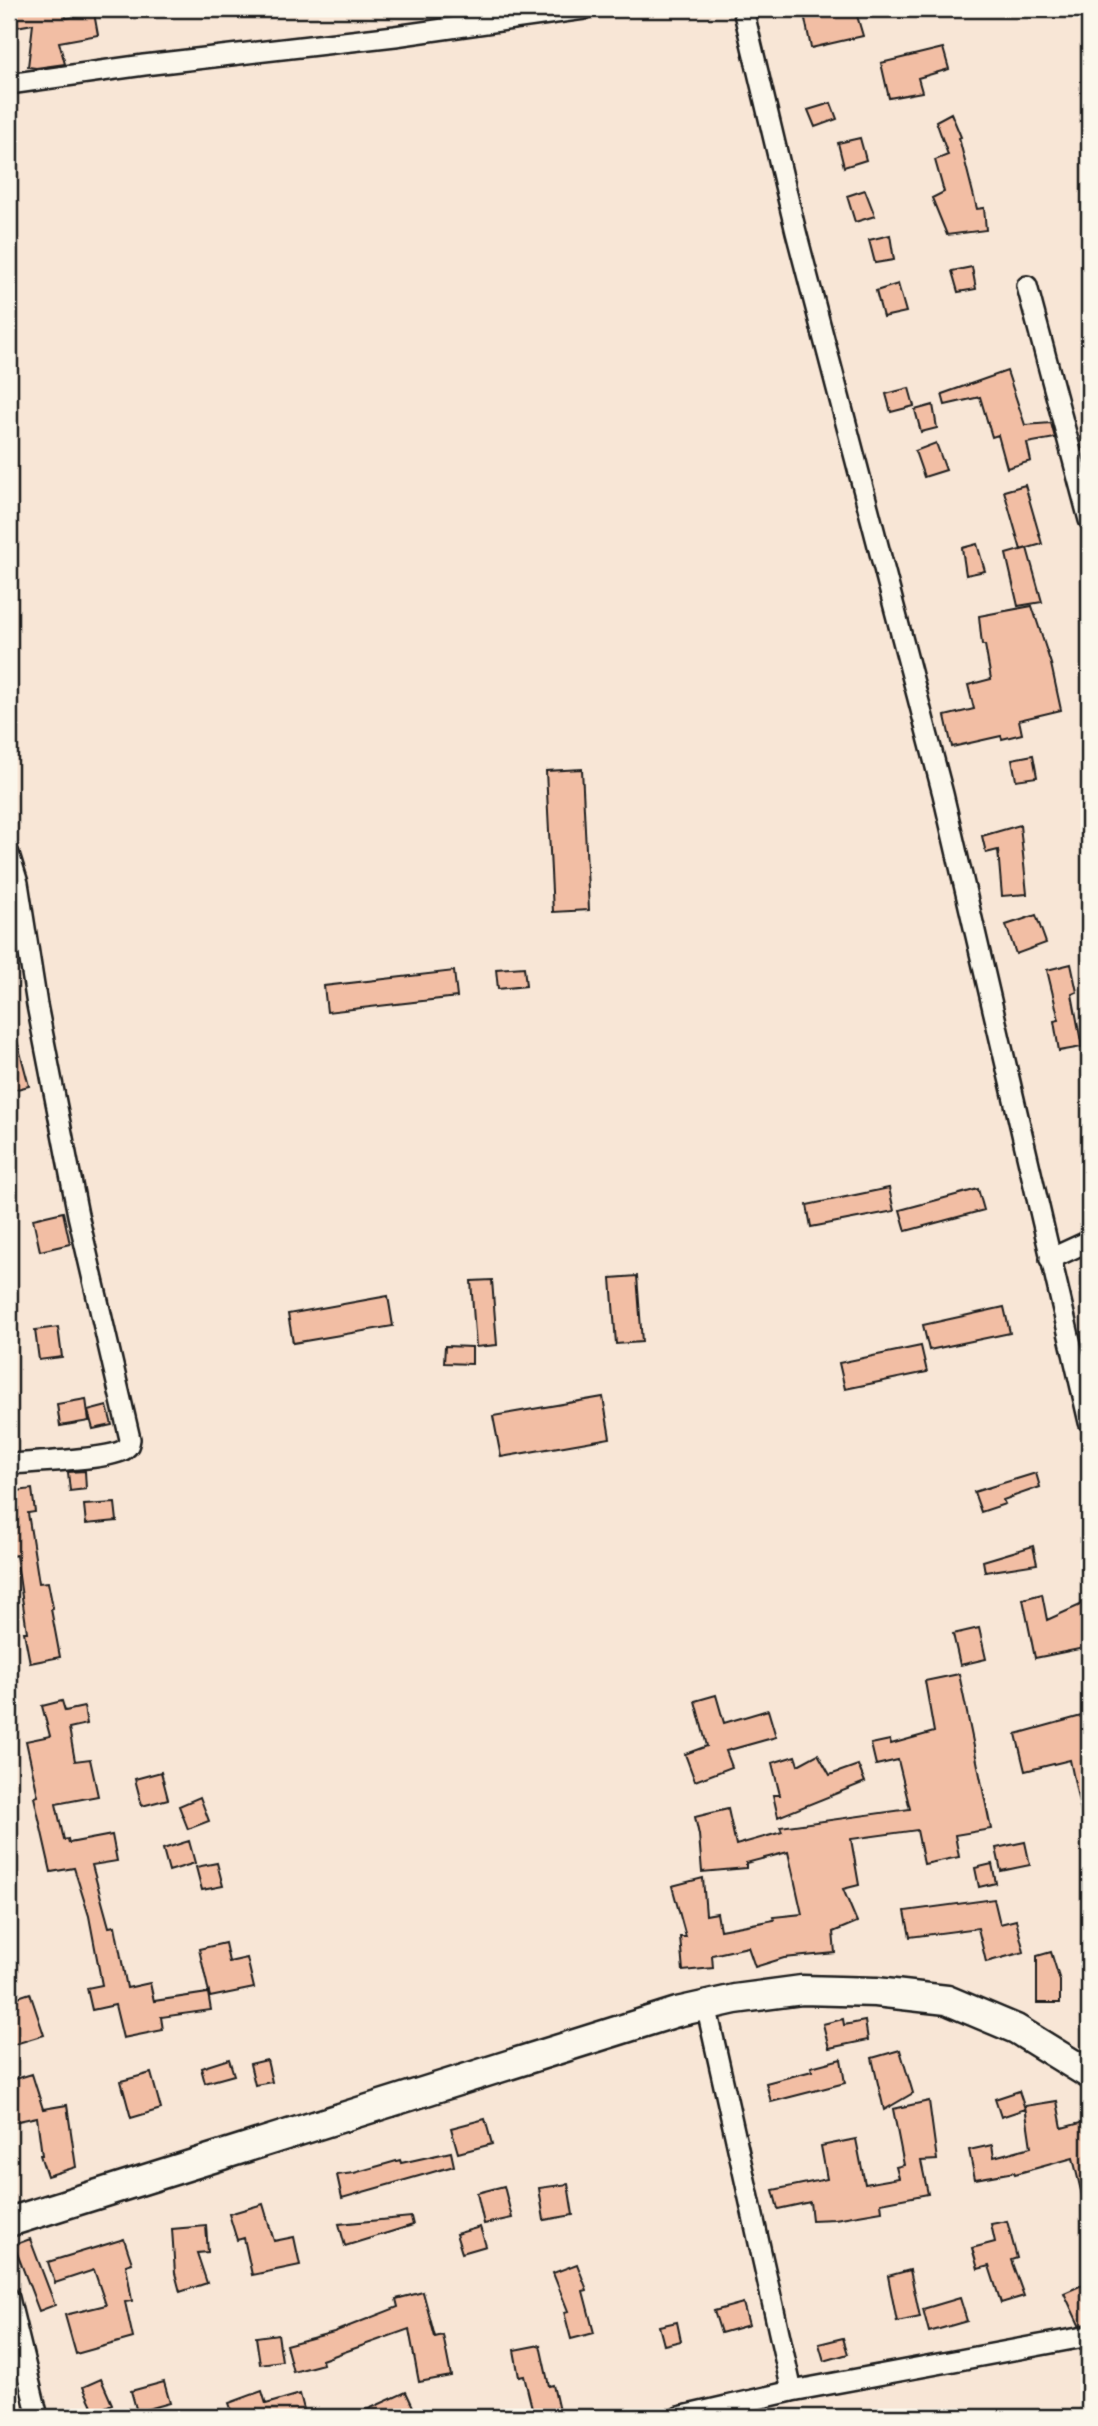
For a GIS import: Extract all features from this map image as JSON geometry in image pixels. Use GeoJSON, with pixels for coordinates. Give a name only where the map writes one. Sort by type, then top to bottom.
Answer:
{"type":"FeatureCollection","features":[{"type":"Feature","properties":{"kind":"street"},"geometry":{"type":"LineString","coordinates":[[9,84],[144,65],[395,36],[584,9]]}},
{"type":"Feature","properties":{"kind":"street"},"geometry":{"type":"LineString","coordinates":[[743,9],[799,246],[943,794],[1089,1422]]}},
{"type":"Feature","properties":{"kind":"street"},"geometry":{"type":"LineString","coordinates":[[1027,286],[1089,520]]}},
{"type":"Feature","properties":{"kind":"street"},"geometry":{"type":"LineString","coordinates":[[9,854],[78,1215],[130,1439],[124,1450],[104,1455],[9,1464]]}},
{"type":"Feature","properties":{"kind":"street"},"geometry":{"type":"LineString","coordinates":[[1050,1259],[1089,1241]]}},
{"type":"Feature","properties":{"kind":"street"},"geometry":{"type":"LineString","coordinates":[[9,2222],[664,2016],[706,2005],[802,1990],[876,1992],[947,2000],[1016,2029],[1089,2074]]}},
{"type":"Feature","properties":{"kind":"street"},"geometry":{"type":"LineString","coordinates":[[706,2005],[792,2391]]}},
{"type":"Feature","properties":{"kind":"street"},"geometry":{"type":"LineString","coordinates":[[9,2298],[38,2417]]}},
{"type":"Feature","properties":{"kind":"street"},"geometry":{"type":"LineString","coordinates":[[679,2417],[792,2391],[1089,2336]]}},
{"type":"Feature","properties":{"kind":"building"},"geometry":{"type":"Polygon","coordinates":[[[13,9],[65,9],[66,18],[94,13],[98,35],[59,42],[65,64],[28,67],[33,24],[16,27],[13,9]]]}},
{"type":"Feature","properties":{"kind":"building"},"geometry":{"type":"Polygon","coordinates":[[[803,9],[855,9],[863,36],[811,48],[803,9]]]}},
{"type":"Feature","properties":{"kind":"building"},"geometry":{"type":"Polygon","coordinates":[[[943,48],[949,69],[918,78],[922,92],[889,98],[881,63],[943,48]]]}},
{"type":"Feature","properties":{"kind":"building"},"geometry":{"type":"Polygon","coordinates":[[[831,103],[837,119],[815,127],[808,110],[831,103]]]}},
{"type":"Feature","properties":{"kind":"building"},"geometry":{"type":"Polygon","coordinates":[[[951,113],[961,137],[959,138],[977,209],[984,208],[986,230],[947,235],[932,198],[944,192],[935,160],[948,155],[936,121],[951,113]]]}},
{"type":"Feature","properties":{"kind":"building"},"geometry":{"type":"Polygon","coordinates":[[[860,138],[866,160],[844,167],[838,143],[860,138]]]}},
{"type":"Feature","properties":{"kind":"building"},"geometry":{"type":"Polygon","coordinates":[[[865,190],[875,216],[855,222],[847,196],[865,190]]]}},
{"type":"Feature","properties":{"kind":"building"},"geometry":{"type":"Polygon","coordinates":[[[890,235],[894,260],[875,263],[869,240],[890,235]]]}},
{"type":"Feature","properties":{"kind":"building"},"geometry":{"type":"Polygon","coordinates":[[[972,267],[976,289],[958,292],[952,271],[972,267]]]}},
{"type":"Feature","properties":{"kind":"building"},"geometry":{"type":"Polygon","coordinates":[[[898,284],[906,312],[883,317],[876,291],[898,284]]]}},
{"type":"Feature","properties":{"kind":"building"},"geometry":{"type":"Polygon","coordinates":[[[1007,371],[1025,425],[1051,423],[1055,438],[1027,443],[1031,461],[1007,468],[998,435],[992,437],[980,397],[945,405],[942,394],[1007,371]]]}},
{"type":"Feature","properties":{"kind":"building"},"geometry":{"type":"Polygon","coordinates":[[[909,388],[914,406],[891,412],[886,394],[909,388]]]}},
{"type":"Feature","properties":{"kind":"building"},"geometry":{"type":"Polygon","coordinates":[[[933,405],[937,428],[921,432],[915,410],[933,405]]]}},
{"type":"Feature","properties":{"kind":"building"},"geometry":{"type":"Polygon","coordinates":[[[936,443],[946,470],[924,477],[915,451],[936,443]]]}},
{"type":"Feature","properties":{"kind":"building"},"geometry":{"type":"Polygon","coordinates":[[[1025,485],[1042,544],[1021,550],[1004,491],[1025,485]]]}},
{"type":"Feature","properties":{"kind":"building"},"geometry":{"type":"Polygon","coordinates":[[[977,544],[985,571],[966,575],[962,548],[977,544]]]}},
{"type":"Feature","properties":{"kind":"building"},"geometry":{"type":"Polygon","coordinates":[[[1027,548],[1042,602],[1018,606],[1006,554],[1027,548]]]}},
{"type":"Feature","properties":{"kind":"building"},"geometry":{"type":"Polygon","coordinates":[[[1032,606],[1051,664],[1061,710],[1019,720],[1022,734],[952,747],[945,716],[974,709],[968,685],[991,679],[985,645],[982,645],[979,616],[1032,606]]]}},
{"type":"Feature","properties":{"kind":"building"},"geometry":{"type":"Polygon","coordinates":[[[1033,755],[1037,777],[1016,780],[1012,759],[1033,755]]]}},
{"type":"Feature","properties":{"kind":"building"},"geometry":{"type":"Polygon","coordinates":[[[582,769],[589,910],[553,912],[546,771],[582,769]]]}},
{"type":"Feature","properties":{"kind":"building"},"geometry":{"type":"Polygon","coordinates":[[[1020,825],[1027,894],[1002,896],[998,850],[986,853],[982,836],[1020,825]]]}},
{"type":"Feature","properties":{"kind":"building"},"geometry":{"type":"Polygon","coordinates":[[[1036,915],[1046,943],[1016,954],[1006,925],[1036,915]]]}},
{"type":"Feature","properties":{"kind":"building"},"geometry":{"type":"Polygon","coordinates":[[[1071,964],[1077,992],[1072,994],[1082,1047],[1059,1051],[1054,1021],[1059,1020],[1047,970],[1071,964]]]}},
{"type":"Feature","properties":{"kind":"building"},"geometry":{"type":"Polygon","coordinates":[[[524,967],[526,986],[498,989],[496,969],[524,967]]]}},
{"type":"Feature","properties":{"kind":"building"},"geometry":{"type":"Polygon","coordinates":[[[454,971],[457,997],[327,1012],[324,986],[454,971]]]}},
{"type":"Feature","properties":{"kind":"building"},"geometry":{"type":"Polygon","coordinates":[[[15,1033],[29,1086],[9,1091],[9,1034],[15,1033]]]}},
{"type":"Feature","properties":{"kind":"building"},"geometry":{"type":"Polygon","coordinates":[[[889,1188],[894,1211],[811,1227],[807,1205],[889,1188]]]}},
{"type":"Feature","properties":{"kind":"building"},"geometry":{"type":"Polygon","coordinates":[[[978,1189],[984,1210],[906,1231],[900,1210],[978,1189]]]}},
{"type":"Feature","properties":{"kind":"building"},"geometry":{"type":"Polygon","coordinates":[[[63,1212],[70,1244],[40,1251],[33,1219],[63,1212]]]}},
{"type":"Feature","properties":{"kind":"building"},"geometry":{"type":"Polygon","coordinates":[[[637,1276],[642,1342],[616,1344],[611,1278],[637,1276]]]}},
{"type":"Feature","properties":{"kind":"building"},"geometry":{"type":"Polygon","coordinates":[[[492,1280],[497,1345],[476,1347],[471,1281],[492,1280]]]}},
{"type":"Feature","properties":{"kind":"building"},"geometry":{"type":"Polygon","coordinates":[[[388,1296],[393,1326],[293,1343],[288,1314],[388,1296]]]}},
{"type":"Feature","properties":{"kind":"building"},"geometry":{"type":"Polygon","coordinates":[[[1004,1307],[1010,1333],[929,1350],[923,1325],[1004,1307]]]}},
{"type":"Feature","properties":{"kind":"building"},"geometry":{"type":"Polygon","coordinates":[[[58,1327],[62,1357],[39,1360],[35,1330],[58,1327]]]}},
{"type":"Feature","properties":{"kind":"building"},"geometry":{"type":"Polygon","coordinates":[[[445,1346],[472,1347],[472,1364],[444,1363],[445,1346]]]}},
{"type":"Feature","properties":{"kind":"building"},"geometry":{"type":"Polygon","coordinates":[[[921,1346],[927,1372],[845,1389],[839,1363],[921,1346]]]}},
{"type":"Feature","properties":{"kind":"building"},"geometry":{"type":"Polygon","coordinates":[[[603,1397],[610,1438],[501,1457],[493,1416],[603,1397]]]}},
{"type":"Feature","properties":{"kind":"building"},"geometry":{"type":"Polygon","coordinates":[[[86,1399],[89,1421],[60,1426],[57,1404],[86,1399]]]}},
{"type":"Feature","properties":{"kind":"building"},"geometry":{"type":"Polygon","coordinates":[[[107,1406],[112,1425],[93,1429],[88,1411],[107,1406]]]}},
{"type":"Feature","properties":{"kind":"building"},"geometry":{"type":"Polygon","coordinates":[[[85,1471],[86,1489],[70,1491],[68,1472],[85,1471]]]}},
{"type":"Feature","properties":{"kind":"building"},"geometry":{"type":"Polygon","coordinates":[[[1036,1473],[1040,1487],[1003,1500],[1005,1504],[981,1512],[974,1492],[1036,1473]]]}},
{"type":"Feature","properties":{"kind":"building"},"geometry":{"type":"Polygon","coordinates":[[[32,1489],[35,1512],[28,1513],[39,1583],[48,1582],[60,1657],[30,1663],[16,1555],[12,1556],[9,1532],[9,1492],[32,1489]]]}},
{"type":"Feature","properties":{"kind":"building"},"geometry":{"type":"Polygon","coordinates":[[[115,1503],[117,1521],[86,1524],[84,1505],[115,1503]]]}},
{"type":"Feature","properties":{"kind":"building"},"geometry":{"type":"Polygon","coordinates":[[[1033,1546],[1037,1564],[985,1572],[983,1561],[1033,1546]]]}},
{"type":"Feature","properties":{"kind":"building"},"geometry":{"type":"Polygon","coordinates":[[[1042,1594],[1047,1620],[1089,1601],[1089,1647],[1035,1658],[1023,1599],[1042,1594]]]}},
{"type":"Feature","properties":{"kind":"building"},"geometry":{"type":"Polygon","coordinates":[[[979,1628],[986,1659],[960,1665],[953,1634],[979,1628]]]}},
{"type":"Feature","properties":{"kind":"building"},"geometry":{"type":"Polygon","coordinates":[[[959,1674],[991,1829],[955,1835],[959,1857],[924,1864],[917,1830],[851,1839],[859,1885],[843,1889],[857,1922],[833,1932],[835,1953],[784,1958],[755,1967],[748,1947],[712,1955],[713,1968],[683,1971],[680,1937],[686,1937],[672,1886],[703,1878],[706,1915],[717,1913],[720,1930],[774,1920],[773,1917],[802,1914],[788,1852],[746,1863],[746,1868],[702,1872],[695,1817],[728,1809],[736,1845],[782,1832],[780,1827],[910,1809],[898,1760],[876,1765],[871,1744],[890,1740],[891,1744],[934,1732],[925,1681],[959,1674]]]}},
{"type":"Feature","properties":{"kind":"building"},"geometry":{"type":"Polygon","coordinates":[[[716,1695],[724,1723],[768,1710],[776,1737],[726,1751],[732,1767],[695,1781],[685,1754],[707,1746],[695,1701],[716,1695]]]}},
{"type":"Feature","properties":{"kind":"building"},"geometry":{"type":"Polygon","coordinates":[[[62,1701],[65,1711],[84,1707],[87,1724],[69,1728],[75,1761],[90,1759],[98,1796],[56,1804],[64,1840],[68,1839],[69,1843],[112,1835],[117,1861],[92,1865],[109,1927],[115,1926],[127,1988],[150,1983],[154,2001],[208,1993],[211,2010],[161,2017],[163,2030],[123,2038],[115,2005],[92,2010],[87,1988],[102,1985],[89,1916],[74,1868],[51,1872],[34,1797],[38,1796],[26,1741],[50,1736],[42,1706],[62,1701]]]}},
{"type":"Feature","properties":{"kind":"building"},"geometry":{"type":"Polygon","coordinates":[[[1085,1715],[1089,1730],[1089,1812],[1081,1813],[1070,1760],[1025,1771],[1016,1734],[1085,1715]]]}},
{"type":"Feature","properties":{"kind":"building"},"geometry":{"type":"Polygon","coordinates":[[[818,1754],[830,1775],[858,1765],[865,1782],[778,1817],[773,1795],[780,1795],[772,1763],[795,1756],[798,1765],[818,1754]]]}},
{"type":"Feature","properties":{"kind":"building"},"geometry":{"type":"Polygon","coordinates":[[[161,1772],[168,1799],[142,1806],[135,1779],[161,1772]]]}},
{"type":"Feature","properties":{"kind":"building"},"geometry":{"type":"Polygon","coordinates":[[[200,1797],[209,1821],[188,1829],[179,1806],[200,1797]]]}},
{"type":"Feature","properties":{"kind":"building"},"geometry":{"type":"Polygon","coordinates":[[[189,1841],[195,1863],[169,1871],[163,1849],[189,1841]]]}},
{"type":"Feature","properties":{"kind":"building"},"geometry":{"type":"Polygon","coordinates":[[[1025,1842],[1030,1865],[1001,1871],[996,1848],[1025,1842]]]}},
{"type":"Feature","properties":{"kind":"building"},"geometry":{"type":"Polygon","coordinates":[[[217,1863],[223,1886],[202,1890],[196,1867],[217,1863]]]}},
{"type":"Feature","properties":{"kind":"building"},"geometry":{"type":"Polygon","coordinates":[[[992,1864],[996,1883],[979,1887],[975,1868],[992,1864]]]}},
{"type":"Feature","properties":{"kind":"building"},"geometry":{"type":"Polygon","coordinates":[[[994,1899],[1000,1924],[1016,1920],[1024,1952],[986,1962],[978,1928],[910,1937],[905,1911],[994,1899]]]}},
{"type":"Feature","properties":{"kind":"building"},"geometry":{"type":"Polygon","coordinates":[[[225,1943],[229,1962],[247,1958],[254,1988],[210,1997],[199,1949],[225,1943]]]}},
{"type":"Feature","properties":{"kind":"building"},"geometry":{"type":"Polygon","coordinates":[[[1051,1952],[1060,1981],[1060,2003],[1037,2003],[1037,1956],[1051,1952]]]}},
{"type":"Feature","properties":{"kind":"building"},"geometry":{"type":"Polygon","coordinates":[[[30,1993],[44,2035],[9,2046],[9,2000],[30,1993]]]}},
{"type":"Feature","properties":{"kind":"building"},"geometry":{"type":"Polygon","coordinates":[[[843,2019],[844,2025],[865,2021],[868,2040],[829,2048],[823,2024],[843,2019]]]}},
{"type":"Feature","properties":{"kind":"building"},"geometry":{"type":"Polygon","coordinates":[[[900,2050],[913,2093],[884,2110],[872,2058],[900,2050]]]}},
{"type":"Feature","properties":{"kind":"building"},"geometry":{"type":"Polygon","coordinates":[[[229,2059],[234,2075],[205,2083],[201,2068],[229,2059]]]}},
{"type":"Feature","properties":{"kind":"building"},"geometry":{"type":"Polygon","coordinates":[[[841,2059],[845,2083],[771,2102],[766,2083],[812,2071],[811,2067],[841,2059]]]}},
{"type":"Feature","properties":{"kind":"building"},"geometry":{"type":"Polygon","coordinates":[[[267,2060],[272,2082],[255,2085],[250,2064],[267,2060]]]}},
{"type":"Feature","properties":{"kind":"building"},"geometry":{"type":"Polygon","coordinates":[[[151,2073],[161,2109],[131,2118],[121,2081],[151,2073]]]}},
{"type":"Feature","properties":{"kind":"building"},"geometry":{"type":"Polygon","coordinates":[[[32,2074],[43,2109],[67,2105],[76,2167],[47,2176],[40,2155],[37,2117],[9,2123],[9,2081],[32,2074]]]}},
{"type":"Feature","properties":{"kind":"building"},"geometry":{"type":"Polygon","coordinates":[[[1019,2091],[1025,2109],[1001,2117],[995,2099],[1019,2091]]]}},
{"type":"Feature","properties":{"kind":"building"},"geometry":{"type":"Polygon","coordinates":[[[929,2101],[937,2160],[921,2161],[928,2194],[881,2203],[882,2211],[835,2219],[812,2220],[810,2202],[778,2209],[773,2190],[827,2179],[821,2146],[856,2139],[865,2184],[899,2178],[896,2167],[904,2165],[893,2109],[929,2101]]]}},
{"type":"Feature","properties":{"kind":"building"},"geometry":{"type":"Polygon","coordinates":[[[1057,2101],[1062,2128],[1084,2122],[1089,2141],[1089,2194],[1082,2195],[1073,2158],[1015,2174],[1014,2172],[975,2179],[969,2150],[992,2145],[994,2157],[1031,2147],[1025,2106],[1057,2101]]]}},
{"type":"Feature","properties":{"kind":"building"},"geometry":{"type":"Polygon","coordinates":[[[485,2119],[492,2144],[458,2153],[451,2128],[485,2119]]]}},
{"type":"Feature","properties":{"kind":"building"},"geometry":{"type":"Polygon","coordinates":[[[451,2152],[454,2166],[342,2198],[337,2175],[400,2160],[401,2163],[451,2152]]]}},
{"type":"Feature","properties":{"kind":"building"},"geometry":{"type":"Polygon","coordinates":[[[568,2184],[573,2215],[544,2220],[539,2188],[568,2184]]]}},
{"type":"Feature","properties":{"kind":"building"},"geometry":{"type":"Polygon","coordinates":[[[504,2186],[512,2218],[484,2224],[477,2193],[504,2186]]]}},
{"type":"Feature","properties":{"kind":"building"},"geometry":{"type":"Polygon","coordinates":[[[263,2204],[274,2241],[294,2237],[300,2265],[252,2275],[244,2238],[237,2240],[229,2214],[263,2204]]]}},
{"type":"Feature","properties":{"kind":"building"},"geometry":{"type":"Polygon","coordinates":[[[411,2217],[413,2225],[345,2246],[339,2224],[411,2217]]]}},
{"type":"Feature","properties":{"kind":"building"},"geometry":{"type":"Polygon","coordinates":[[[1007,2221],[1017,2258],[1011,2260],[1024,2296],[1001,2303],[989,2266],[978,2269],[972,2248],[995,2242],[991,2224],[1007,2221]]]}},
{"type":"Feature","properties":{"kind":"building"},"geometry":{"type":"Polygon","coordinates":[[[206,2226],[208,2252],[197,2253],[207,2283],[180,2292],[175,2273],[172,2229],[206,2226]]]}},
{"type":"Feature","properties":{"kind":"building"},"geometry":{"type":"Polygon","coordinates":[[[480,2227],[486,2246],[462,2253],[456,2234],[480,2227]]]}},
{"type":"Feature","properties":{"kind":"building"},"geometry":{"type":"Polygon","coordinates":[[[30,2239],[55,2305],[39,2311],[14,2245],[30,2239]]]}},
{"type":"Feature","properties":{"kind":"building"},"geometry":{"type":"Polygon","coordinates":[[[124,2239],[132,2263],[126,2265],[132,2301],[125,2302],[133,2338],[76,2354],[65,2315],[106,2305],[94,2270],[55,2283],[48,2262],[124,2239]]]}},
{"type":"Feature","properties":{"kind":"building"},"geometry":{"type":"Polygon","coordinates":[[[577,2264],[587,2290],[583,2291],[594,2333],[571,2339],[564,2312],[568,2311],[553,2273],[577,2264]]]}},
{"type":"Feature","properties":{"kind":"building"},"geometry":{"type":"Polygon","coordinates":[[[910,2270],[920,2317],[897,2322],[888,2276],[910,2270]]]}},
{"type":"Feature","properties":{"kind":"building"},"geometry":{"type":"Polygon","coordinates":[[[1089,2282],[1089,2324],[1079,2325],[1064,2293],[1089,2282]]]}},
{"type":"Feature","properties":{"kind":"building"},"geometry":{"type":"Polygon","coordinates":[[[423,2292],[435,2337],[443,2335],[451,2376],[419,2382],[409,2329],[322,2360],[323,2364],[293,2372],[286,2345],[334,2332],[398,2307],[396,2299],[423,2292]]]}},
{"type":"Feature","properties":{"kind":"building"},"geometry":{"type":"Polygon","coordinates":[[[960,2298],[967,2321],[929,2332],[923,2309],[960,2298]]]}},
{"type":"Feature","properties":{"kind":"building"},"geometry":{"type":"Polygon","coordinates":[[[743,2303],[749,2325],[721,2333],[714,2311],[743,2303]]]}},
{"type":"Feature","properties":{"kind":"building"},"geometry":{"type":"Polygon","coordinates":[[[677,2322],[681,2341],[664,2345],[659,2326],[677,2322]]]}},
{"type":"Feature","properties":{"kind":"building"},"geometry":{"type":"Polygon","coordinates":[[[278,2334],[282,2361],[260,2364],[256,2337],[278,2334]]]}},
{"type":"Feature","properties":{"kind":"building"},"geometry":{"type":"Polygon","coordinates":[[[843,2338],[848,2354],[824,2361],[819,2344],[843,2338]]]}},
{"type":"Feature","properties":{"kind":"building"},"geometry":{"type":"Polygon","coordinates":[[[540,2345],[549,2386],[553,2385],[559,2411],[534,2416],[524,2376],[519,2377],[514,2350],[540,2345]]]}},
{"type":"Feature","properties":{"kind":"building"},"geometry":{"type":"Polygon","coordinates":[[[101,2379],[112,2404],[95,2412],[83,2387],[101,2379]]]}},
{"type":"Feature","properties":{"kind":"building"},"geometry":{"type":"Polygon","coordinates":[[[164,2382],[170,2403],[137,2412],[131,2391],[164,2382]]]}},
{"type":"Feature","properties":{"kind":"building"},"geometry":{"type":"Polygon","coordinates":[[[262,2391],[266,2404],[300,2394],[306,2417],[234,2417],[229,2403],[262,2391]]]}},
{"type":"Feature","properties":{"kind":"building"},"geometry":{"type":"Polygon","coordinates":[[[406,2392],[415,2411],[400,2417],[351,2417],[406,2392]]]}}]}
